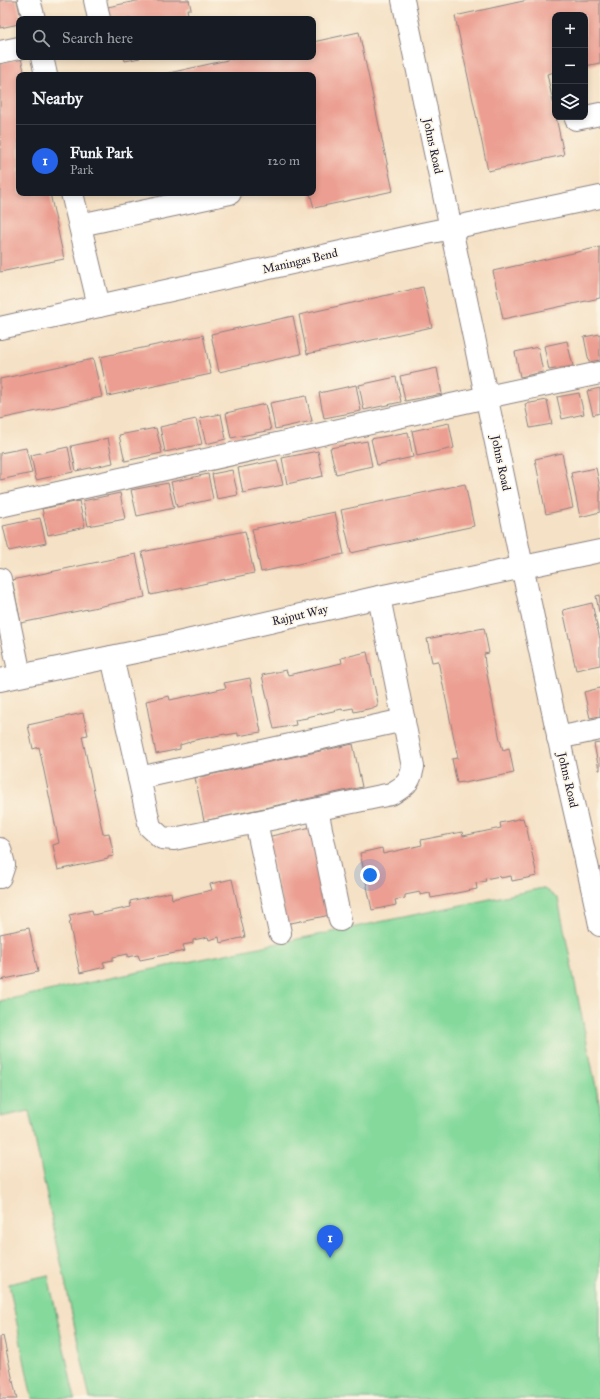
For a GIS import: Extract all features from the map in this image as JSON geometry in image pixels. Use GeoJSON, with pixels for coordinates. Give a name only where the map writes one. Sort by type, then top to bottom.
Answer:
{"type":"FeatureCollection","features":[{"type":"Feature","properties":{"kind":"street"},"geometry":{"type":"LineString","coordinates":[[30,0],[33,16]]}},
{"type":"Feature","properties":{"kind":"street"},"geometry":{"type":"LineString","coordinates":[[95,0],[98,16]]}},
{"type":"Feature","properties":{"kind":"street","name":"Johns Road"},"geometry":{"type":"LineString","coordinates":[[403,0],[449,228],[487,397],[558,738],[598,900],[600,925]]}},
{"type":"Feature","properties":{"kind":"street"},"geometry":{"type":"LineString","coordinates":[[0,52],[16,49]]}},
{"type":"Feature","properties":{"kind":"street"},"geometry":{"type":"LineString","coordinates":[[43,60],[45,72]]}},
{"type":"Feature","properties":{"kind":"street"},"geometry":{"type":"LineString","coordinates":[[588,116],[600,114]]}},
{"type":"Feature","properties":{"kind":"street"},"geometry":{"type":"LineString","coordinates":[[73,196],[99,306]]}},
{"type":"Feature","properties":{"kind":"street"},"geometry":{"type":"LineString","coordinates":[[80,225],[216,196]]}},
{"type":"Feature","properties":{"kind":"street","name":"Maningas Bend"},"geometry":{"type":"LineString","coordinates":[[0,328],[449,228],[600,197]]}},
{"type":"Feature","properties":{"kind":"street"},"geometry":{"type":"LineString","coordinates":[[0,506],[600,373]]}},
{"type":"Feature","properties":{"kind":"street","name":"Rajput Way"},"geometry":{"type":"LineString","coordinates":[[10,678],[112,657],[379,597],[600,551]]}},
{"type":"Feature","properties":{"kind":"street"},"geometry":{"type":"LineString","coordinates":[[0,579],[10,678]]}},
{"type":"Feature","properties":{"kind":"street"},"geometry":{"type":"LineString","coordinates":[[112,657],[150,827],[162,838],[174,839],[392,794],[404,786],[411,777],[413,767],[379,597]]}},
{"type":"Feature","properties":{"kind":"street"},"geometry":{"type":"LineString","coordinates":[[139,778],[404,720]]}},
{"type":"Feature","properties":{"kind":"street"},"geometry":{"type":"LineString","coordinates":[[558,738],[600,729]]}},
{"type":"Feature","properties":{"kind":"street"},"geometry":{"type":"LineString","coordinates":[[317,810],[340,920]]}},
{"type":"Feature","properties":{"kind":"street"},"geometry":{"type":"LineString","coordinates":[[256,822],[280,932]]}},
{"type":"Feature","properties":{"kind":"street"},"geometry":{"type":"LineString","coordinates":[[0,849],[4,865],[0,877]]}},
{"type":"Feature","properties":{"kind":"green space"},"geometry":{"type":"Polygon","coordinates":[[[543,888],[558,899],[600,1107],[600,1399],[90,1399],[29,1111],[0,1117],[0,1001],[543,888]]]}},
{"type":"Feature","properties":{"kind":"green space"},"geometry":{"type":"Polygon","coordinates":[[[48,1275],[75,1399],[32,1399],[9,1284],[48,1275]]]}},
{"type":"Feature","properties":{"kind":"building"},"geometry":{"type":"Polygon","coordinates":[[[0,0],[17,0],[20,16],[16,16],[16,25],[0,28],[0,0]]]}},
{"type":"Feature","properties":{"kind":"building"},"geometry":{"type":"Polygon","coordinates":[[[141,0],[189,0],[191,9],[187,9],[188,16],[104,16],[103,8],[141,0]]]}},
{"type":"Feature","properties":{"kind":"building"},"geometry":{"type":"Polygon","coordinates":[[[528,0],[600,0],[600,63],[588,65],[588,12],[552,12],[552,73],[547,74],[552,97],[552,120],[557,120],[564,155],[488,171],[455,16],[528,0]]]}},
{"type":"Feature","properties":{"kind":"building"},"geometry":{"type":"Polygon","coordinates":[[[359,32],[393,191],[314,208],[311,196],[316,196],[316,72],[174,72],[228,60],[316,60],[316,41],[359,32]]]}},
{"type":"Feature","properties":{"kind":"building"},"geometry":{"type":"Polygon","coordinates":[[[16,59],[21,60],[24,72],[16,72],[16,196],[51,196],[64,259],[0,272],[0,63],[16,59]]]}},
{"type":"Feature","properties":{"kind":"building"},"geometry":{"type":"Polygon","coordinates":[[[600,247],[600,298],[503,319],[493,271],[600,247]]]}},
{"type":"Feature","properties":{"kind":"building"},"geometry":{"type":"Polygon","coordinates":[[[423,287],[432,327],[307,354],[299,315],[423,287]]]}},
{"type":"Feature","properties":{"kind":"building"},"geometry":{"type":"Polygon","coordinates":[[[293,316],[301,354],[219,372],[211,334],[293,316]]]}},
{"type":"Feature","properties":{"kind":"building"},"geometry":{"type":"Polygon","coordinates":[[[600,334],[600,360],[589,362],[584,337],[600,334]]]}},
{"type":"Feature","properties":{"kind":"building"},"geometry":{"type":"Polygon","coordinates":[[[203,335],[211,374],[108,396],[100,357],[203,335]]]}},
{"type":"Feature","properties":{"kind":"building"},"geometry":{"type":"Polygon","coordinates":[[[567,341],[573,366],[549,370],[544,346],[567,341]]]}},
{"type":"Feature","properties":{"kind":"building"},"geometry":{"type":"Polygon","coordinates":[[[538,347],[543,372],[520,377],[515,352],[538,347]]]}},
{"type":"Feature","properties":{"kind":"building"},"geometry":{"type":"Polygon","coordinates":[[[93,359],[102,397],[0,419],[0,379],[93,359]]]}},
{"type":"Feature","properties":{"kind":"building"},"geometry":{"type":"Polygon","coordinates":[[[437,368],[442,394],[405,401],[400,376],[437,368]]]}},
{"type":"Feature","properties":{"kind":"building"},"geometry":{"type":"Polygon","coordinates":[[[396,377],[401,402],[364,410],[359,385],[396,377]]]}},
{"type":"Feature","properties":{"kind":"building"},"geometry":{"type":"Polygon","coordinates":[[[356,385],[361,411],[324,418],[319,393],[356,385]]]}},
{"type":"Feature","properties":{"kind":"building"},"geometry":{"type":"Polygon","coordinates":[[[600,388],[600,413],[593,415],[587,391],[600,388]]]}},
{"type":"Feature","properties":{"kind":"building"},"geometry":{"type":"Polygon","coordinates":[[[579,393],[584,414],[562,419],[557,397],[579,393]]]}},
{"type":"Feature","properties":{"kind":"building"},"geometry":{"type":"Polygon","coordinates":[[[306,396],[312,421],[275,429],[270,403],[306,396]]]}},
{"type":"Feature","properties":{"kind":"building"},"geometry":{"type":"Polygon","coordinates":[[[547,400],[552,424],[530,428],[525,404],[547,400]]]}},
{"type":"Feature","properties":{"kind":"building"},"geometry":{"type":"Polygon","coordinates":[[[265,404],[271,430],[231,438],[226,413],[265,404]]]}},
{"type":"Feature","properties":{"kind":"building"},"geometry":{"type":"Polygon","coordinates":[[[221,414],[226,439],[206,444],[200,418],[221,414]]]}},
{"type":"Feature","properties":{"kind":"building"},"geometry":{"type":"Polygon","coordinates":[[[196,419],[202,444],[165,452],[160,427],[196,419]]]}},
{"type":"Feature","properties":{"kind":"building"},"geometry":{"type":"Polygon","coordinates":[[[449,423],[454,448],[417,456],[412,431],[449,423]]]}},
{"type":"Feature","properties":{"kind":"building"},"geometry":{"type":"Polygon","coordinates":[[[156,428],[162,453],[125,461],[119,435],[156,428]]]}},
{"type":"Feature","properties":{"kind":"building"},"geometry":{"type":"Polygon","coordinates":[[[408,432],[413,457],[377,465],[371,439],[408,432]]]}},
{"type":"Feature","properties":{"kind":"building"},"geometry":{"type":"Polygon","coordinates":[[[108,438],[113,463],[76,471],[71,446],[108,438]]]}},
{"type":"Feature","properties":{"kind":"building"},"geometry":{"type":"Polygon","coordinates":[[[367,441],[372,466],[336,474],[330,448],[367,441]]]}},
{"type":"Feature","properties":{"kind":"building"},"geometry":{"type":"Polygon","coordinates":[[[68,447],[73,472],[36,480],[31,455],[68,447]]]}},
{"type":"Feature","properties":{"kind":"building"},"geometry":{"type":"Polygon","coordinates":[[[26,448],[32,473],[0,480],[0,453],[26,448]]]}},
{"type":"Feature","properties":{"kind":"building"},"geometry":{"type":"Polygon","coordinates":[[[318,451],[323,476],[287,484],[282,458],[318,451]]]}},
{"type":"Feature","properties":{"kind":"building"},"geometry":{"type":"Polygon","coordinates":[[[562,453],[573,508],[546,514],[535,459],[562,453]]]}},
{"type":"Feature","properties":{"kind":"building"},"geometry":{"type":"Polygon","coordinates":[[[277,460],[283,485],[243,493],[238,468],[277,460]]]}},
{"type":"Feature","properties":{"kind":"building"},"geometry":{"type":"Polygon","coordinates":[[[596,468],[600,488],[600,512],[580,517],[571,473],[596,468]]]}},
{"type":"Feature","properties":{"kind":"building"},"geometry":{"type":"Polygon","coordinates":[[[232,470],[238,495],[217,499],[212,474],[232,470]]]}},
{"type":"Feature","properties":{"kind":"building"},"geometry":{"type":"Polygon","coordinates":[[[208,474],[213,499],[177,507],[171,482],[208,474]]]}},
{"type":"Feature","properties":{"kind":"building"},"geometry":{"type":"Polygon","coordinates":[[[168,483],[174,508],[137,516],[131,490],[168,483]]]}},
{"type":"Feature","properties":{"kind":"building"},"geometry":{"type":"Polygon","coordinates":[[[465,484],[474,526],[351,553],[341,510],[465,484]]]}},
{"type":"Feature","properties":{"kind":"building"},"geometry":{"type":"Polygon","coordinates":[[[120,493],[125,519],[88,526],[83,501],[120,493]]]}},
{"type":"Feature","properties":{"kind":"building"},"geometry":{"type":"Polygon","coordinates":[[[79,501],[85,527],[48,535],[42,509],[79,501]]]}},
{"type":"Feature","properties":{"kind":"building"},"geometry":{"type":"Polygon","coordinates":[[[335,512],[344,554],[261,572],[252,529],[335,512]]]}},
{"type":"Feature","properties":{"kind":"building"},"geometry":{"type":"Polygon","coordinates":[[[40,518],[46,543],[9,551],[3,526],[40,518]]]}},
{"type":"Feature","properties":{"kind":"building"},"geometry":{"type":"Polygon","coordinates":[[[245,531],[254,573],[151,595],[142,552],[245,531]]]}},
{"type":"Feature","properties":{"kind":"building"},"geometry":{"type":"Polygon","coordinates":[[[136,554],[145,597],[21,623],[12,580],[136,554]]]}},
{"type":"Feature","properties":{"kind":"building"},"geometry":{"type":"Polygon","coordinates":[[[600,595],[600,612],[599,612],[596,596],[600,595]]]}},
{"type":"Feature","properties":{"kind":"building"},"geometry":{"type":"Polygon","coordinates":[[[592,603],[600,639],[600,665],[576,670],[563,610],[592,603]]]}},
{"type":"Feature","properties":{"kind":"building"},"geometry":{"type":"Polygon","coordinates":[[[484,628],[489,653],[484,654],[485,664],[500,740],[503,750],[509,748],[514,773],[464,783],[457,783],[452,759],[458,758],[438,661],[432,662],[427,639],[484,628]]]}},
{"type":"Feature","properties":{"kind":"building"},"geometry":{"type":"Polygon","coordinates":[[[367,652],[378,703],[377,707],[354,712],[353,708],[342,709],[295,720],[296,725],[274,729],[262,675],[286,670],[288,675],[342,663],[341,658],[367,652]]]}},
{"type":"Feature","properties":{"kind":"building"},"geometry":{"type":"Polygon","coordinates":[[[250,678],[261,732],[238,736],[238,733],[225,734],[190,741],[180,745],[180,749],[156,754],[146,701],[169,696],[170,700],[226,688],[224,683],[250,678]]]}},
{"type":"Feature","properties":{"kind":"building"},"geometry":{"type":"Polygon","coordinates":[[[600,688],[600,716],[590,718],[584,692],[600,688]]]}},
{"type":"Feature","properties":{"kind":"building"},"geometry":{"type":"Polygon","coordinates":[[[83,713],[88,735],[82,736],[103,834],[109,833],[114,856],[108,857],[108,859],[58,870],[53,845],[59,843],[39,747],[33,749],[28,725],[83,713]]]}},
{"type":"Feature","properties":{"kind":"building"},"geometry":{"type":"Polygon","coordinates":[[[600,743],[600,770],[599,770],[594,744],[600,743]]]}},
{"type":"Feature","properties":{"kind":"building"},"geometry":{"type":"Polygon","coordinates":[[[353,744],[362,787],[204,821],[195,778],[353,744]]]}},
{"type":"Feature","properties":{"kind":"building"},"geometry":{"type":"Polygon","coordinates":[[[523,818],[525,826],[526,825],[537,876],[512,881],[511,876],[500,878],[500,876],[485,879],[486,881],[476,883],[477,889],[431,898],[430,893],[420,895],[420,892],[405,895],[405,898],[395,900],[396,905],[372,910],[360,853],[382,848],[383,854],[422,845],[421,840],[462,832],[463,836],[501,828],[500,823],[523,818]]]}},
{"type":"Feature","properties":{"kind":"building"},"geometry":{"type":"Polygon","coordinates":[[[311,827],[330,915],[286,924],[267,837],[311,827]]]}},
{"type":"Feature","properties":{"kind":"building"},"geometry":{"type":"Polygon","coordinates":[[[232,879],[245,937],[220,943],[219,937],[209,940],[208,937],[193,940],[193,943],[183,945],[185,951],[140,960],[138,955],[128,957],[128,954],[113,957],[113,960],[103,962],[105,967],[80,973],[69,922],[71,921],[69,915],[92,910],[93,915],[131,907],[130,901],[171,892],[172,899],[212,890],[210,884],[232,879]]]}},
{"type":"Feature","properties":{"kind":"building"},"geometry":{"type":"Polygon","coordinates":[[[29,928],[38,972],[0,980],[0,934],[29,928]]]}},
{"type":"Feature","properties":{"kind":"building"},"geometry":{"type":"Polygon","coordinates":[[[3,1336],[17,1399],[0,1399],[0,1337],[3,1336]]]}},
{"type":"Feature","properties":{"kind":"place","name":"Funk Park"},"geometry":{"type":"Point","coordinates":[330,1258]}}]}
